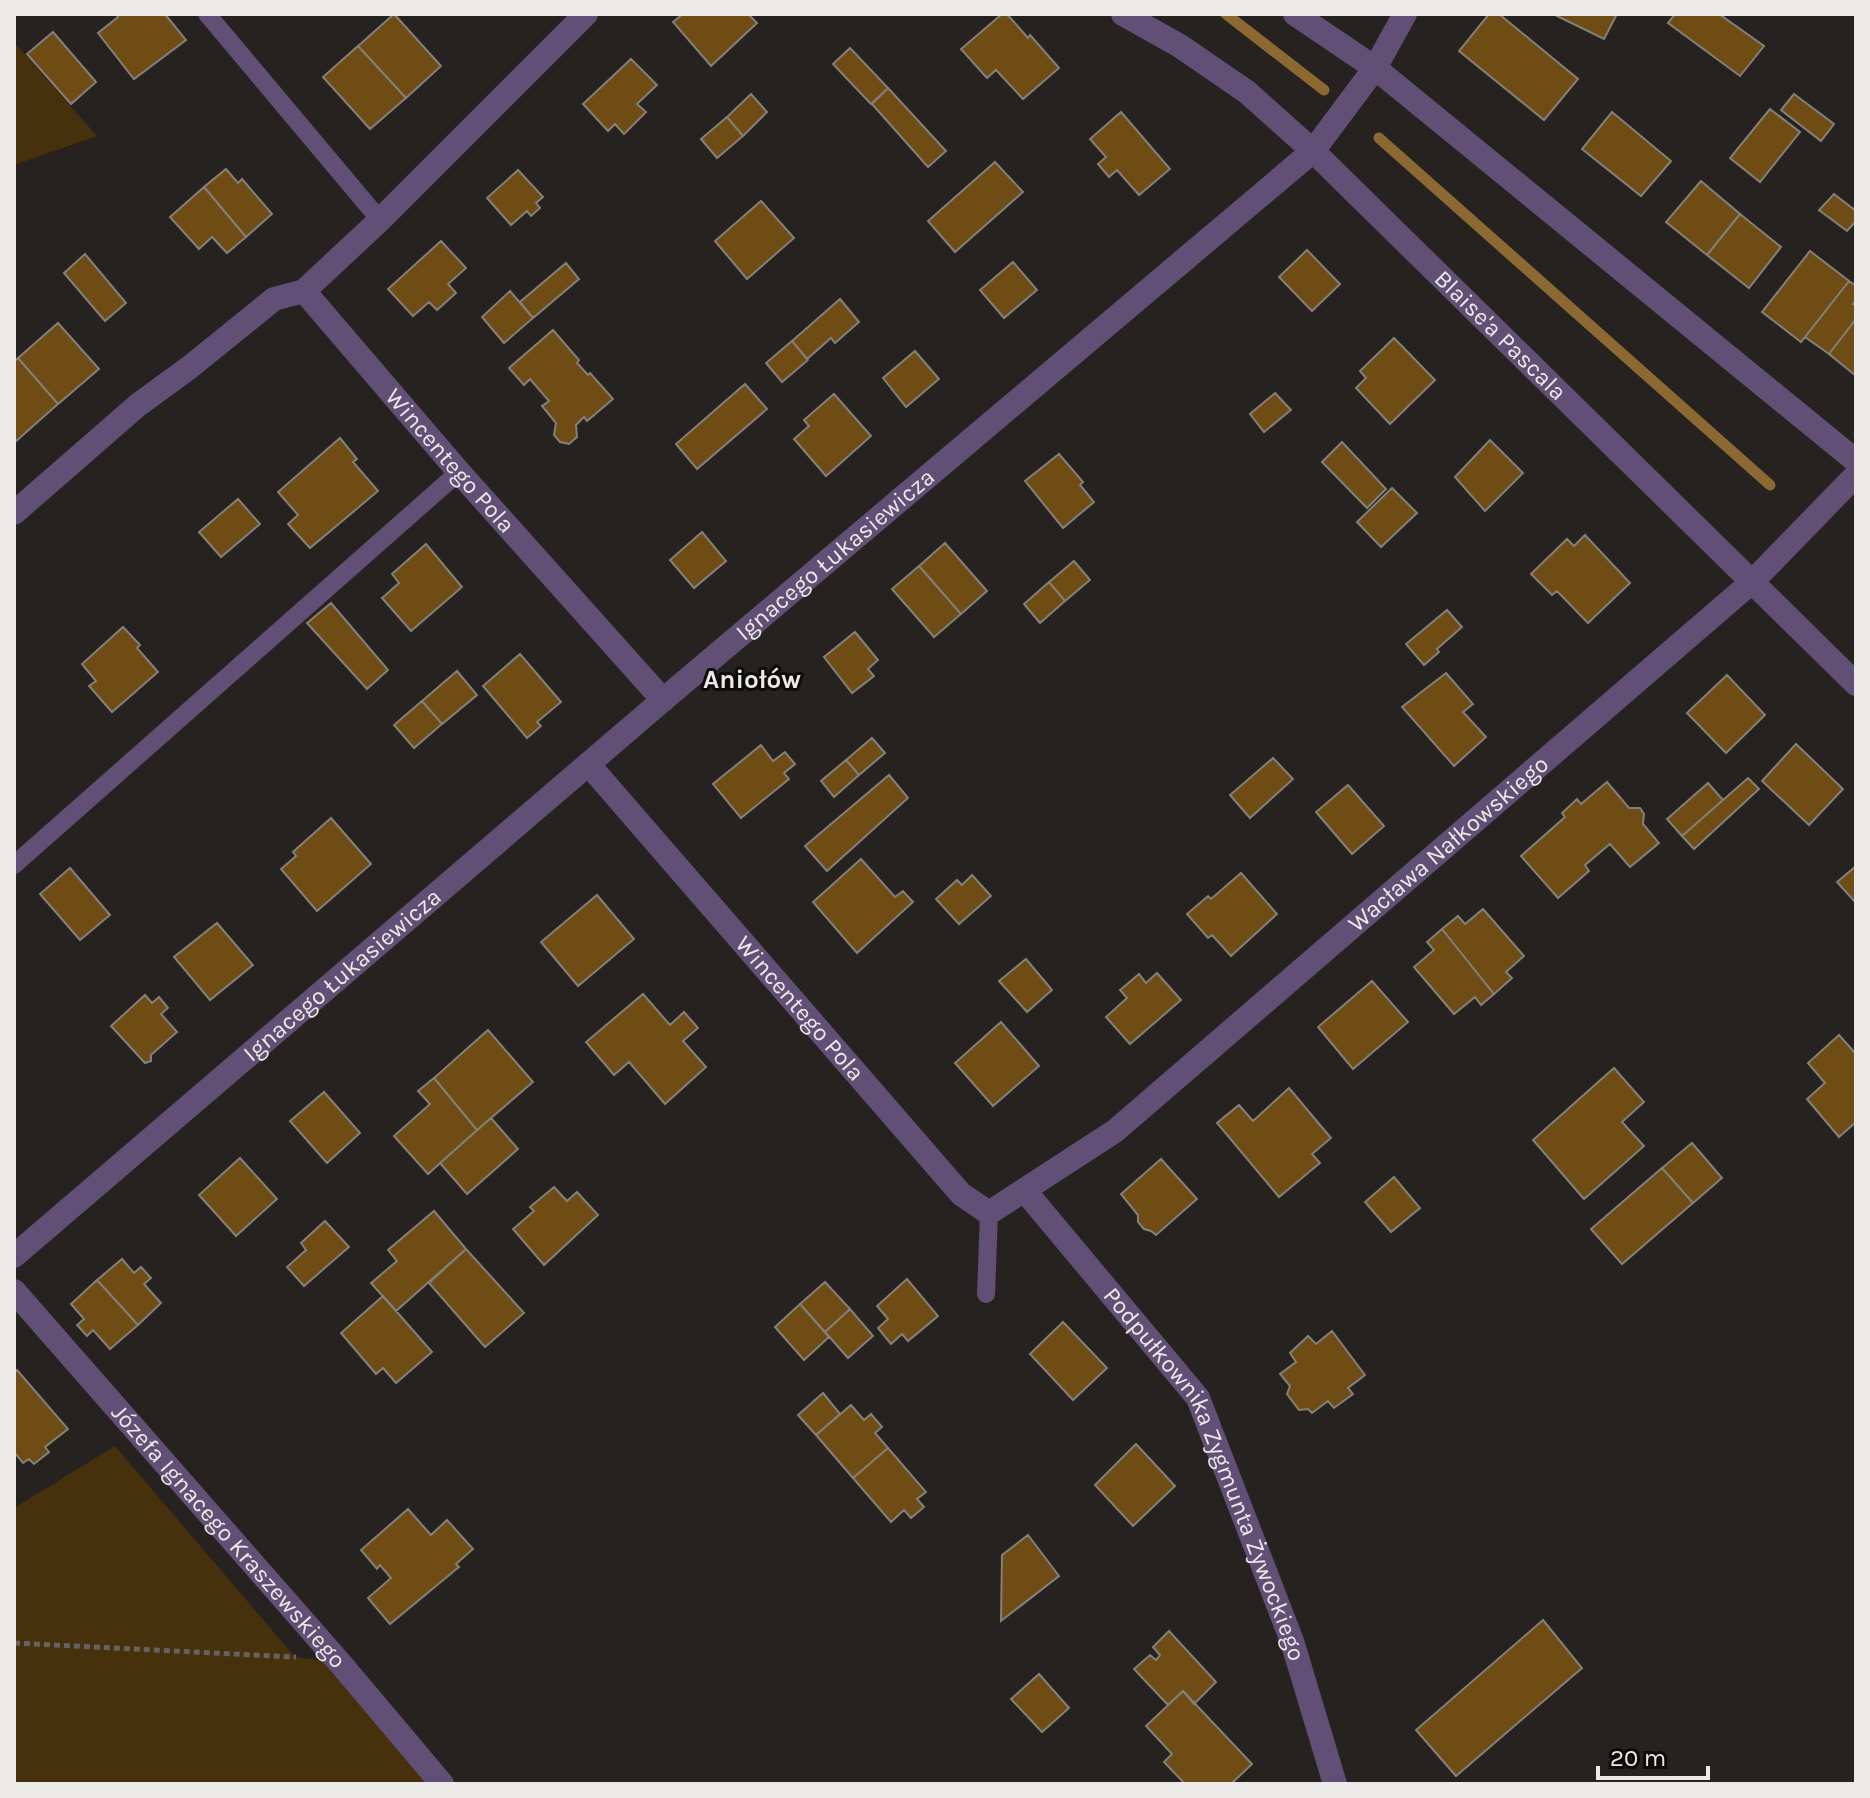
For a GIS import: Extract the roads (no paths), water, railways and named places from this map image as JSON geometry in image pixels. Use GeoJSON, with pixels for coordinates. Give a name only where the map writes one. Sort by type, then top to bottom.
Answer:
{"type":"FeatureCollection","features":[{"type":"Feature","properties":{"kind":"street"},"geometry":{"type":"LineString","coordinates":[[14,513],[138,405],[274,299],[304,291],[380,220],[586,14]]}},
{"type":"Feature","properties":{"kind":"street","name":"Blaise'a Pascala"},"geometry":{"type":"LineString","coordinates":[[1123,14],[1180,46],[1247,92],[1313,151],[1856,684]]}},
{"type":"Feature","properties":{"kind":"street"},"geometry":{"type":"LineString","coordinates":[[1295,14],[1375,68],[1856,461]]}},
{"type":"Feature","properties":{"kind":"street","name":"Ignacego Łukasiewicza"},"geometry":{"type":"LineString","coordinates":[[14,1256],[663,700],[1313,151],[1375,68],[1405,14]]}},
{"type":"Feature","properties":{"kind":"street","name":"Wincentego Pola"},"geometry":{"type":"LineString","coordinates":[[304,291],[459,472],[663,700]]}},
{"type":"Feature","properties":{"kind":"street","name":"Wacława Nałkowskiego"},"geometry":{"type":"LineString","coordinates":[[1025,1191],[1115,1131],[1753,581],[1856,475]]}},
{"type":"Feature","properties":{"kind":"street","name":"Wincentego Pola"},"geometry":{"type":"LineString","coordinates":[[589,765],[961,1194],[989,1213]]}},
{"type":"Feature","properties":{"kind":"street"},"geometry":{"type":"LineString","coordinates":[[989,1213],[1025,1191]]}},
{"type":"Feature","properties":{"kind":"street","name":"Podpułkownika Zygmunta Żywockiego"},"geometry":{"type":"LineString","coordinates":[[1025,1191],[1198,1398],[1292,1641],[1335,1784]]}},
{"type":"Feature","properties":{"kind":"street","name":"Józefa Ignacego Kraszewskiego"},"geometry":{"type":"LineString","coordinates":[[14,1291],[442,1784]]}},
{"type":"Feature","properties":{"kind":"lane"},"geometry":{"type":"LineString","coordinates":[[207,14],[380,220]]}},
{"type":"Feature","properties":{"kind":"lane"},"geometry":{"type":"LineString","coordinates":[[14,865],[459,472]]}},
{"type":"Feature","properties":{"kind":"lane"},"geometry":{"type":"LineString","coordinates":[[986,1294],[989,1213]]}},
{"type":"Feature","properties":{"kind":"waterway"},"geometry":{"type":"LineString","coordinates":[[1226,14],[1324,90]]}},
{"type":"Feature","properties":{"kind":"waterway"},"geometry":{"type":"LineString","coordinates":[[1379,138],[1770,485]]}},
{"type":"Feature","properties":{"kind":"district","name":"Aniołów"},"geometry":{"type":"Point","coordinates":[752,679]}}]}
